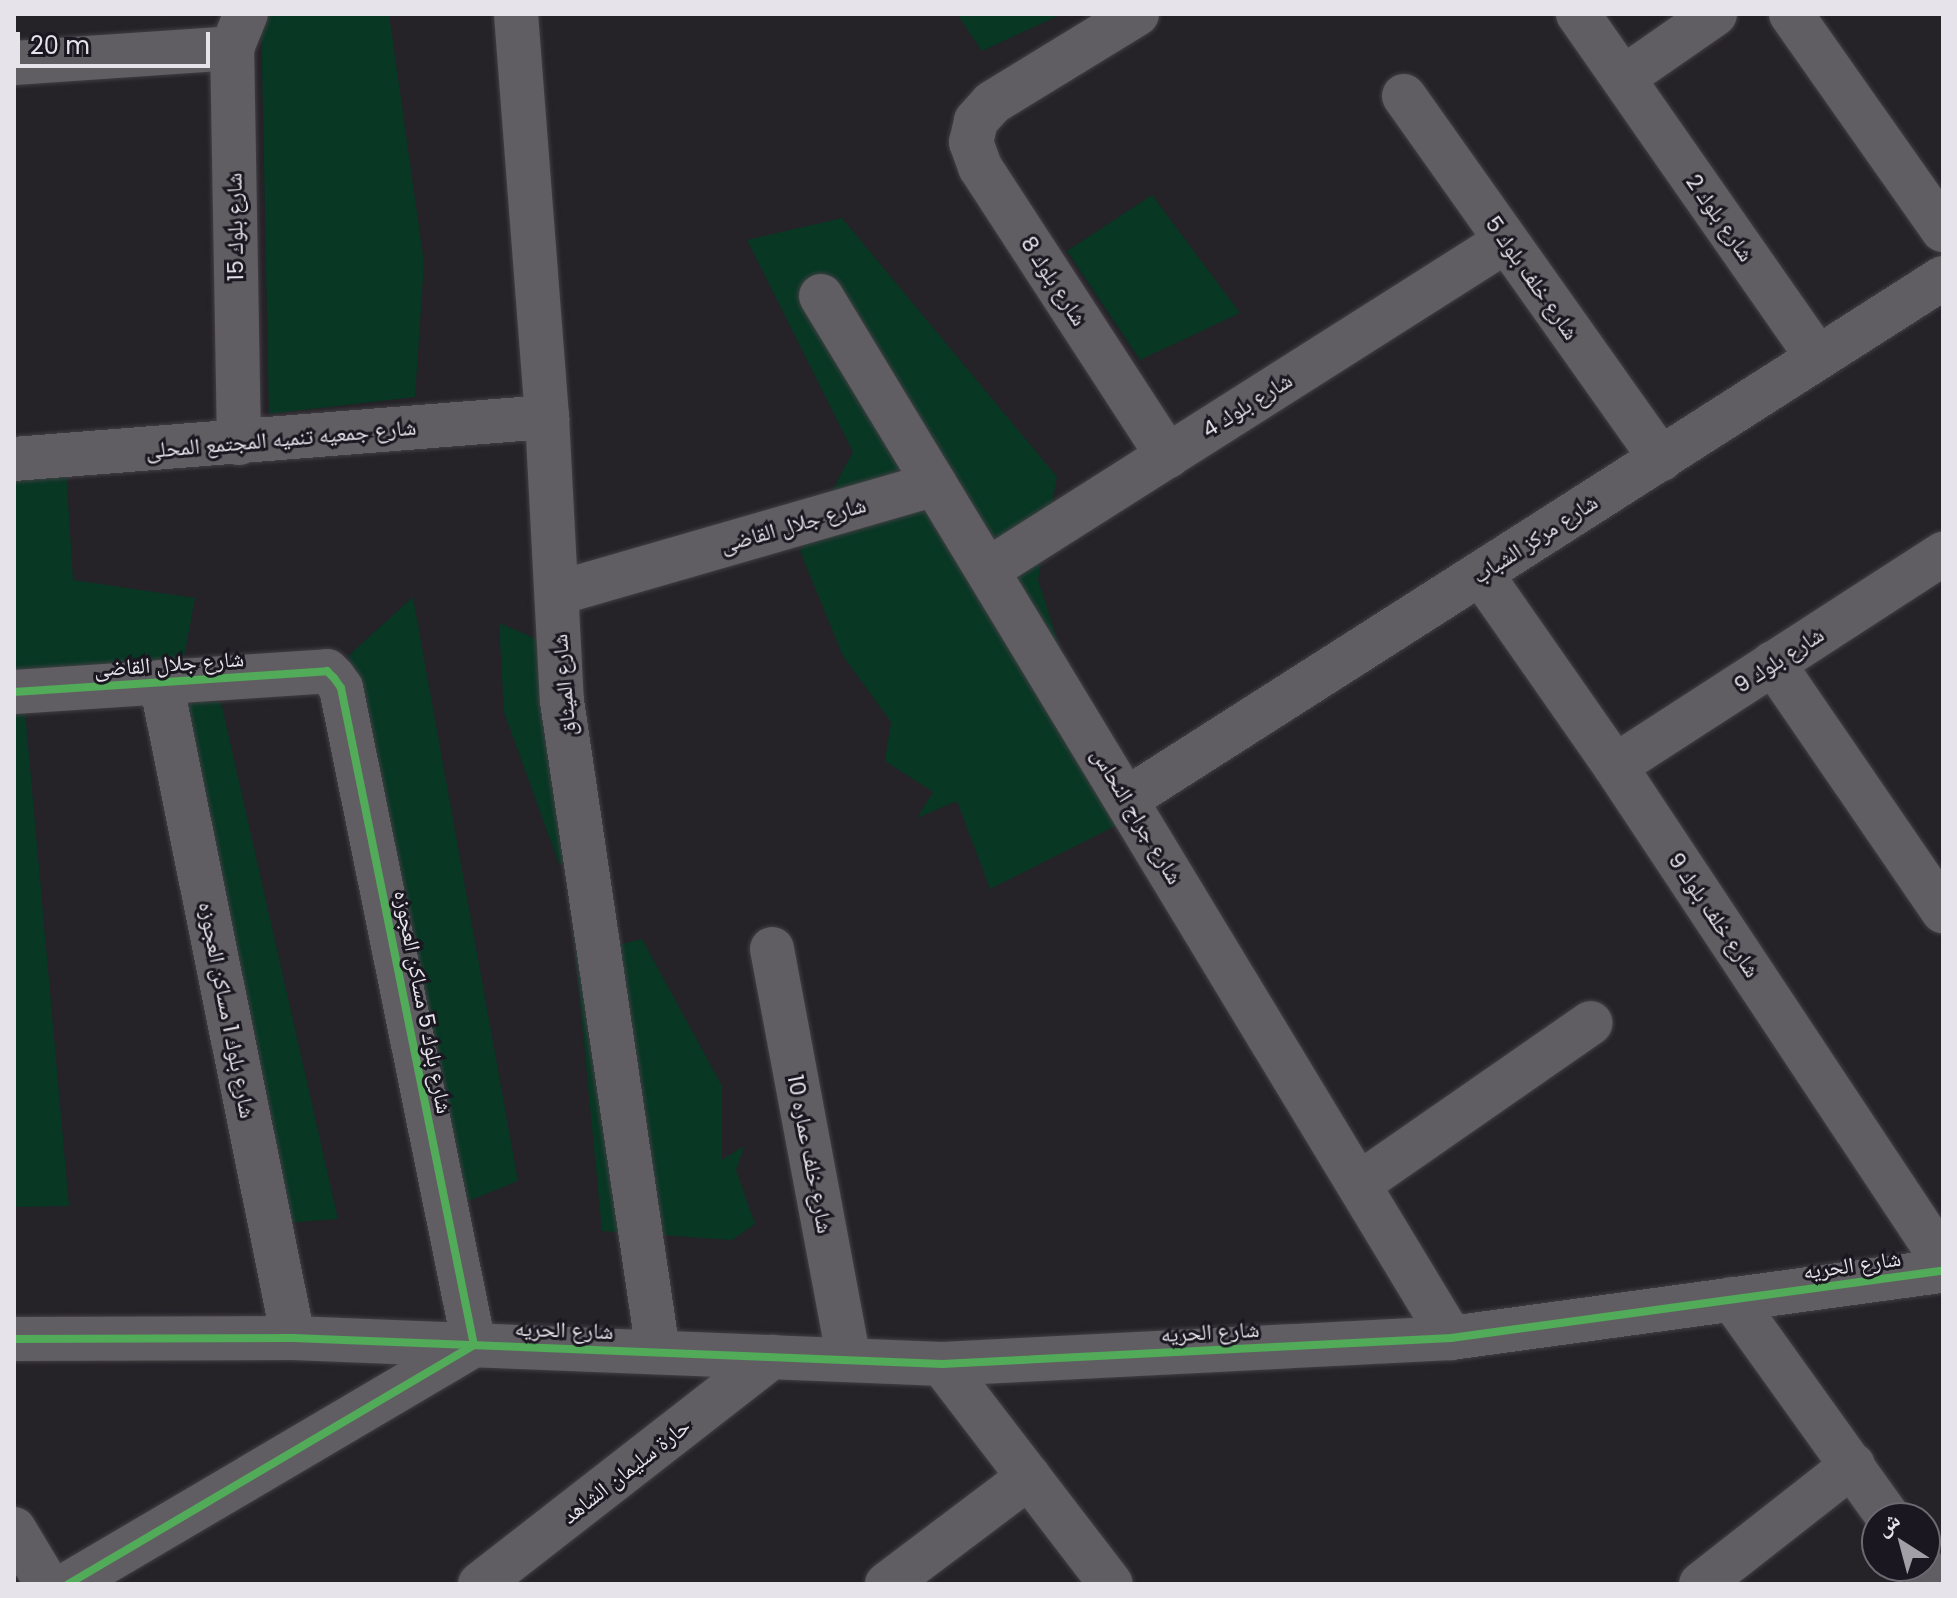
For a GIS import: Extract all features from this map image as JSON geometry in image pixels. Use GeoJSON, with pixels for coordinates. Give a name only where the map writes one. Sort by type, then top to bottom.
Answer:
{"type":"FeatureCollection","features":[{"type":"Feature","properties":{"kind":"street","name":"شارع الميثاق"},"geometry":{"type":"LineString","coordinates":[[516,14],[547,417],[562,701],[658,1352]]}},
{"type":"Feature","properties":{"kind":"street","name":"شارع بلوك 8"},"geometry":{"type":"LineString","coordinates":[[1137,14],[992,103],[976,121],[971,142],[980,167],[1168,456]]}},
{"type":"Feature","properties":{"kind":"street","name":"شارع بلوك 2"},"geometry":{"type":"LineString","coordinates":[[1578,14],[1818,358]]}},
{"type":"Feature","properties":{"kind":"street"},"geometry":{"type":"LineString","coordinates":[[1623,78],[1715,14]]}},
{"type":"Feature","properties":{"kind":"street"},"geometry":{"type":"LineString","coordinates":[[1791,14],[1943,230]]}},
{"type":"Feature","properties":{"kind":"street"},"geometry":{"type":"LineString","coordinates":[[14,63],[239,31]]}},
{"type":"Feature","properties":{"kind":"street","name":"شارع بلوك 15"},"geometry":{"type":"LineString","coordinates":[[239,31],[239,443]]}},
{"type":"Feature","properties":{"kind":"street","name":"شارع خلف بلوك 5"},"geometry":{"type":"LineString","coordinates":[[1404,96],[1661,459]]}},
{"type":"Feature","properties":{"kind":"street","name":"شارع بلوك 4"},"geometry":{"type":"LineString","coordinates":[[989,569],[1506,241]]}},
{"type":"Feature","properties":{"kind":"street","name":"شارع مركز الشباب"},"geometry":{"type":"LineString","coordinates":[[1127,799],[1943,278]]}},
{"type":"Feature","properties":{"kind":"street","name":"شارع جراج النحاس"},"geometry":{"type":"LineString","coordinates":[[821,296],[989,569],[1451,1338]]}},
{"type":"Feature","properties":{"kind":"street","name":"شارع جمعيه تنميه المجتمع المحلى"},"geometry":{"type":"LineString","coordinates":[[14,459],[547,417]]}},
{"type":"Feature","properties":{"kind":"street","name":"شارع جلال القاضى"},"geometry":{"type":"LineString","coordinates":[[558,593],[935,484]]}},
{"type":"Feature","properties":{"kind":"street","name":"شارع بلوك 9"},"geometry":{"type":"LineString","coordinates":[[1615,766],[1943,554]]}},
{"type":"Feature","properties":{"kind":"street","name":"شارع خلف بلوك 9"},"geometry":{"type":"LineString","coordinates":[[1481,574],[1615,766],[1943,1261]]}},
{"type":"Feature","properties":{"kind":"street"},"geometry":{"type":"LineString","coordinates":[[1773,663],[1943,911]]}},
{"type":"Feature","properties":{"kind":"street","name":"شارع جلال القاضى"},"geometry":{"type":"LineString","coordinates":[[14,692],[327,671]]}},
{"type":"Feature","properties":{"kind":"street","name":"شارع بلوك 5 مساكن العجوزه"},"geometry":{"type":"LineString","coordinates":[[327,671],[341,688],[474,1345]]}},
{"type":"Feature","properties":{"kind":"street","name":"شارع بلوك 1 مساكن العجوزه"},"geometry":{"type":"LineString","coordinates":[[161,682],[293,1338]]}},
{"type":"Feature","properties":{"kind":"street","name":"شارع خلف عماره 10"},"geometry":{"type":"LineString","coordinates":[[772,949],[849,1360]]}},
{"type":"Feature","properties":{"kind":"street"},"geometry":{"type":"LineString","coordinates":[[1359,1184],[1591,1023]]}},
{"type":"Feature","properties":{"kind":"street","name":"شارع الحريه"},"geometry":{"type":"LineString","coordinates":[[14,1339],[293,1338],[942,1364],[1451,1338],[1943,1271]]}},
{"type":"Feature","properties":{"kind":"street"},"geometry":{"type":"LineString","coordinates":[[1732,1299],[1878,1502]]}},
{"type":"Feature","properties":{"kind":"street"},"geometry":{"type":"LineString","coordinates":[[68,1584],[474,1345]]}},
{"type":"Feature","properties":{"kind":"street","name":"حارة سليمان الشاهد"},"geometry":{"type":"LineString","coordinates":[[480,1584],[772,1357]]}},
{"type":"Feature","properties":{"kind":"street"},"geometry":{"type":"LineString","coordinates":[[942,1364],[1111,1584]]}},
{"type":"Feature","properties":{"kind":"street"},"geometry":{"type":"LineString","coordinates":[[1701,1584],[1853,1465]]}},
{"type":"Feature","properties":{"kind":"street"},"geometry":{"type":"LineString","coordinates":[[887,1584],[1029,1477]]}},
{"type":"Feature","properties":{"kind":"street"},"geometry":{"type":"LineString","coordinates":[[14,1529],[47,1584]]}},
{"type":"Feature","properties":{"kind":"green space"},"geometry":{"type":"Polygon","coordinates":[[[389,14],[424,263],[415,397],[269,414],[261,15],[389,14]]]}},
{"type":"Feature","properties":{"kind":"green space"},"geometry":{"type":"Polygon","coordinates":[[[957,14],[1062,14],[982,51],[957,14]]]}},
{"type":"Feature","properties":{"kind":"green space"},"geometry":{"type":"Polygon","coordinates":[[[1152,195],[1240,313],[1140,360],[1067,251],[1152,195]]]}},
{"type":"Feature","properties":{"kind":"green space"},"geometry":{"type":"Polygon","coordinates":[[[842,218],[1057,477],[1038,580],[1117,825],[990,889],[957,801],[917,818],[933,792],[885,761],[891,722],[843,656],[800,551],[853,452],[747,240],[842,218]]]}},
{"type":"Feature","properties":{"kind":"green space"},"geometry":{"type":"Polygon","coordinates":[[[14,467],[66,469],[73,580],[195,598],[182,669],[14,671],[14,467]]]}},
{"type":"Feature","properties":{"kind":"green space"},"geometry":{"type":"Polygon","coordinates":[[[413,597],[518,1181],[463,1203],[349,655],[413,597]]]}},
{"type":"Feature","properties":{"kind":"green space"},"geometry":{"type":"Polygon","coordinates":[[[499,623],[558,648],[585,856],[559,864],[504,712],[499,623]]]}},
{"type":"Feature","properties":{"kind":"green space"},"geometry":{"type":"Polygon","coordinates":[[[164,700],[221,702],[338,1219],[285,1223],[164,700]]]}},
{"type":"Feature","properties":{"kind":"green space"},"geometry":{"type":"Polygon","coordinates":[[[25,710],[69,1206],[14,1207],[14,711],[25,710]]]}},
{"type":"Feature","properties":{"kind":"green space"},"geometry":{"type":"Polygon","coordinates":[[[574,939],[618,945],[642,939],[722,1086],[722,1160],[744,1146],[736,1170],[755,1224],[732,1240],[602,1231],[574,939]]]}},
{"type":"Feature","properties":{"kind":"cycle path"},"geometry":{"type":"LineString","coordinates":[[14,692],[327,671],[334,678],[341,688],[474,1345],[68,1584]]}},
{"type":"Feature","properties":{"kind":"cycle path"},"geometry":{"type":"LineString","coordinates":[[14,1339],[293,1338],[942,1364],[1451,1338],[1943,1271]]}}]}
